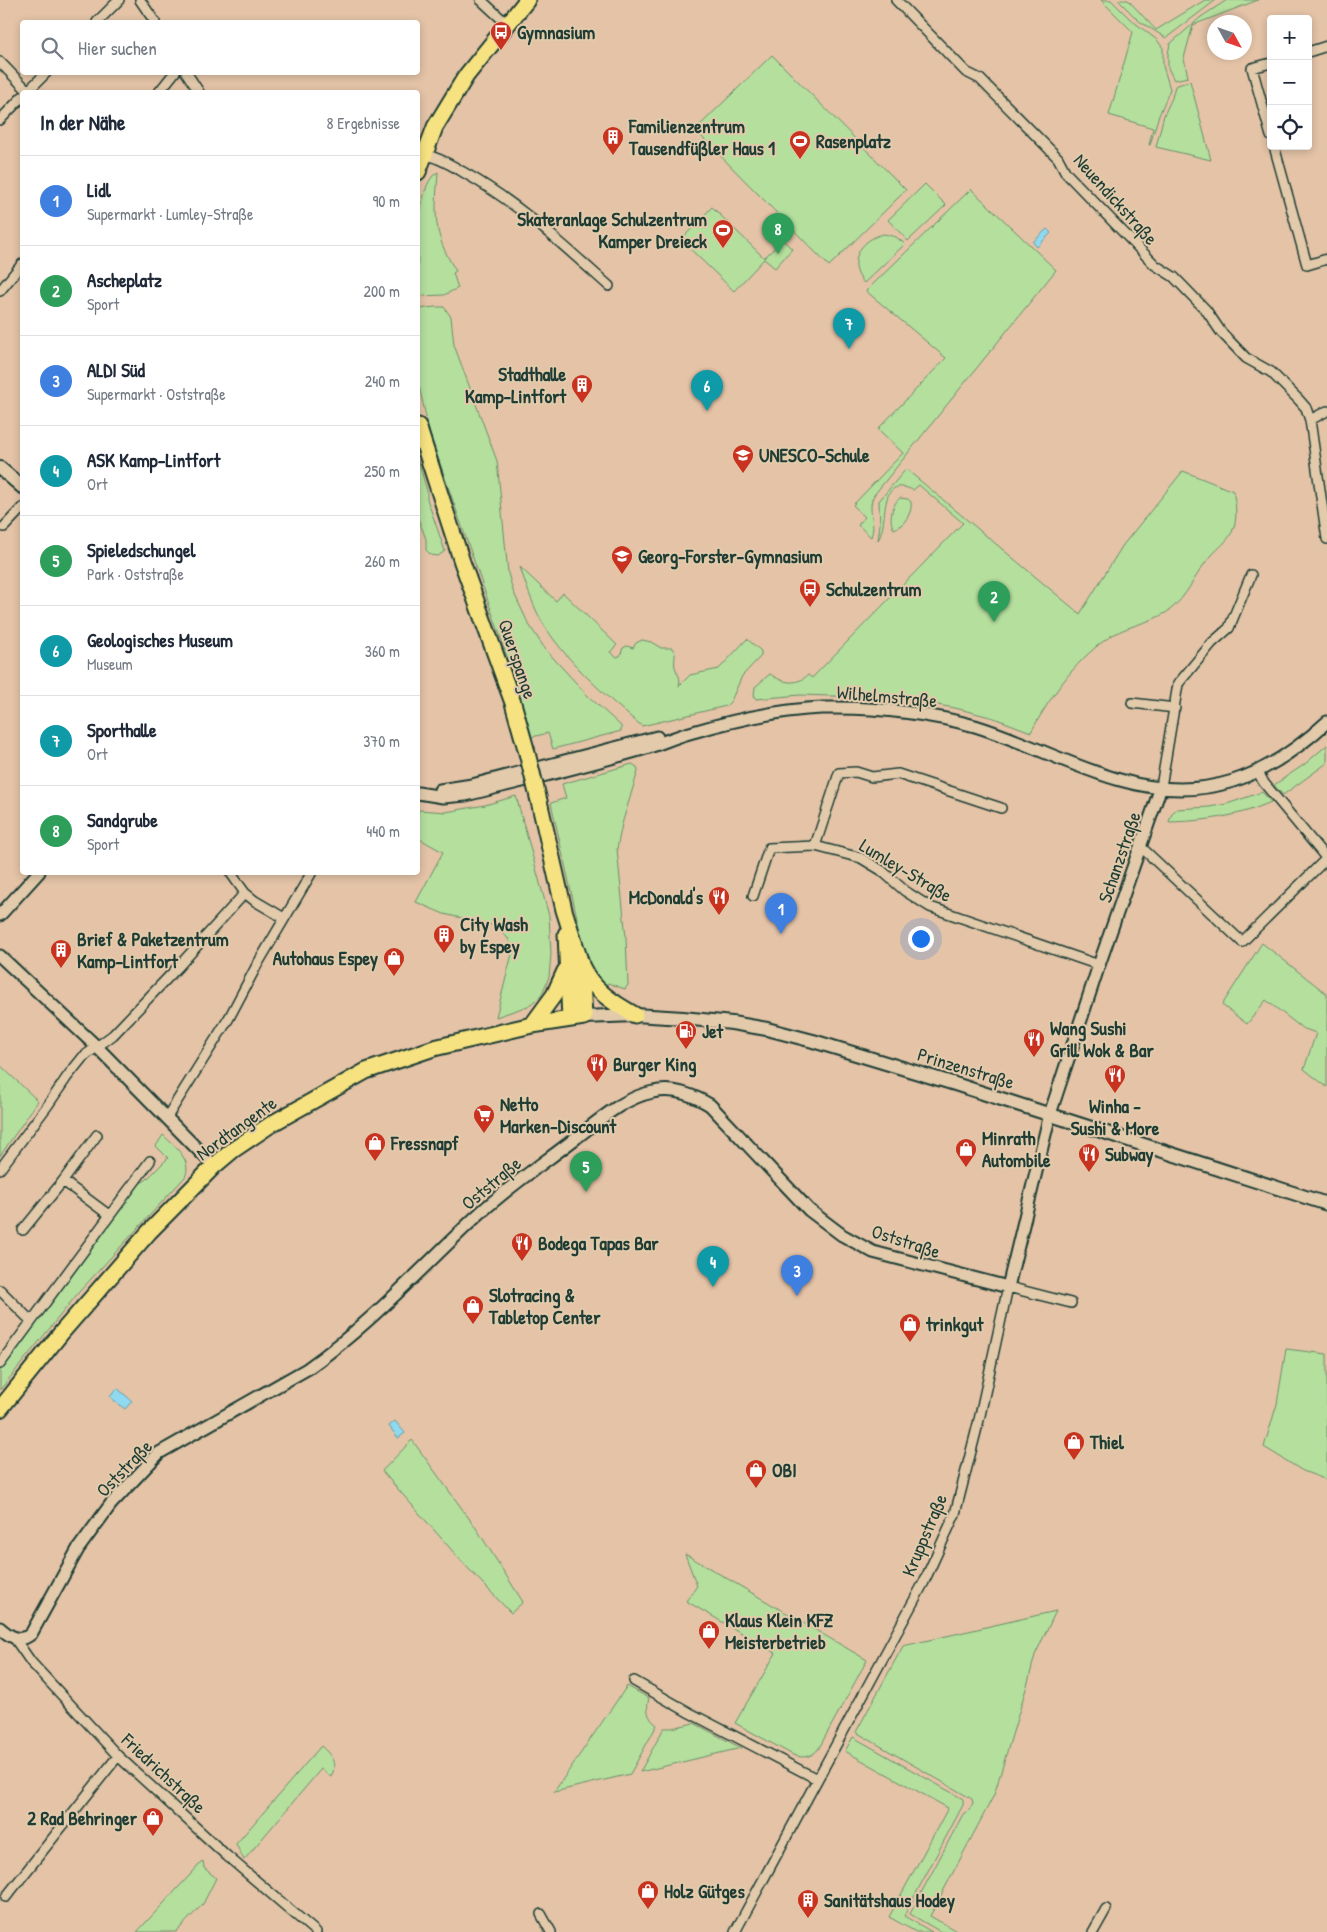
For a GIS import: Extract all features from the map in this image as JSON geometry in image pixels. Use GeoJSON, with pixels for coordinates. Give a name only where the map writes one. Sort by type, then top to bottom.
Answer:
{"type":"FeatureCollection","features":[{"type":"Feature","properties":{"kind":"main road"},"geometry":{"type":"LineString","coordinates":[[421,154],[466,76],[527,0]]}},
{"type":"Feature","properties":{"kind":"main road","name":"Querspange"},"geometry":{"type":"LineString","coordinates":[[420,432],[462,562],[513,703],[526,749],[564,910],[574,964],[577,1018]]}},
{"type":"Feature","properties":{"kind":"main road"},"geometry":{"type":"LineString","coordinates":[[0,468],[20,485]]}},
{"type":"Feature","properties":{"kind":"main road"},"geometry":{"type":"LineString","coordinates":[[0,478],[20,493]]}},
{"type":"Feature","properties":{"kind":"main road"},"geometry":{"type":"LineString","coordinates":[[532,1024],[574,964],[603,994],[635,1015]]}},
{"type":"Feature","properties":{"kind":"main road","name":"Prinzenstraße"},"geometry":{"type":"LineString","coordinates":[[577,1018],[635,1015],[732,1023],[767,1029],[1050,1114],[1327,1204]]}},
{"type":"Feature","properties":{"kind":"main road","name":"Nordtangente"},"geometry":{"type":"LineString","coordinates":[[0,1409],[62,1332],[148,1232],[214,1166],[233,1150],[274,1123],[366,1071],[434,1048],[532,1024],[577,1018]]}},
{"type":"Feature","properties":{"kind":"street"},"geometry":{"type":"LineString","coordinates":[[99,20],[119,0]]}},
{"type":"Feature","properties":{"kind":"street"},"geometry":{"type":"LineString","coordinates":[[140,0],[154,20]]}},
{"type":"Feature","properties":{"kind":"street"},"geometry":{"type":"LineString","coordinates":[[482,0],[507,24]]}},
{"type":"Feature","properties":{"kind":"street","name":"Neuendickstraße"},"geometry":{"type":"LineString","coordinates":[[896,0],[966,72],[980,79],[1058,158],[1066,173],[1155,265],[1174,277],[1206,310],[1221,332],[1246,358],[1271,372],[1306,408],[1310,420],[1327,539]]}},
{"type":"Feature","properties":{"kind":"street"},"geometry":{"type":"LineString","coordinates":[[1312,51],[1327,46]]}},
{"type":"Feature","properties":{"kind":"street"},"geometry":{"type":"LineString","coordinates":[[0,62],[23,90]]}},
{"type":"Feature","properties":{"kind":"street"},"geometry":{"type":"LineString","coordinates":[[1267,64],[1252,68],[1267,122]]}},
{"type":"Feature","properties":{"kind":"street"},"geometry":{"type":"LineString","coordinates":[[29,90],[44,75]]}},
{"type":"Feature","properties":{"kind":"street"},"geometry":{"type":"LineString","coordinates":[[161,90],[173,75]]}},
{"type":"Feature","properties":{"kind":"street"},"geometry":{"type":"LineString","coordinates":[[188,75],[198,90]]}},
{"type":"Feature","properties":{"kind":"street"},"geometry":{"type":"LineString","coordinates":[[0,120],[20,99]]}},
{"type":"Feature","properties":{"kind":"street"},"geometry":{"type":"LineString","coordinates":[[1275,150],[1307,265],[1327,259]]}},
{"type":"Feature","properties":{"kind":"street"},"geometry":{"type":"LineString","coordinates":[[421,154],[444,161],[513,203],[609,286]]}},
{"type":"Feature","properties":{"kind":"street"},"geometry":{"type":"LineString","coordinates":[[0,290],[20,266]]}},
{"type":"Feature","properties":{"kind":"street"},"geometry":{"type":"LineString","coordinates":[[1310,420],[1327,411]]}},
{"type":"Feature","properties":{"kind":"street"},"geometry":{"type":"LineString","coordinates":[[1318,480],[1327,476]]}},
{"type":"Feature","properties":{"kind":"street"},"geometry":{"type":"LineString","coordinates":[[4,527],[20,510]]}},
{"type":"Feature","properties":{"kind":"street"},"geometry":{"type":"LineString","coordinates":[[1252,575],[1228,628],[1212,643],[1178,684],[1161,787],[1203,787],[1234,781],[1258,772],[1287,755],[1327,722]]}},
{"type":"Feature","properties":{"kind":"street"},"geometry":{"type":"LineString","coordinates":[[1132,702],[1175,708]]}},
{"type":"Feature","properties":{"kind":"street","name":"Wilhelmstraße"},"geometry":{"type":"LineString","coordinates":[[420,793],[443,797],[466,795],[635,751],[690,732],[767,714],[820,708],[872,709],[922,714],[975,726],[1120,780],[1161,787]]}},
{"type":"Feature","properties":{"kind":"street"},"geometry":{"type":"LineString","coordinates":[[815,846],[839,773],[856,772],[872,777],[898,774],[1002,808]]}},
{"type":"Feature","properties":{"kind":"street"},"geometry":{"type":"LineString","coordinates":[[1141,847],[1242,942],[1327,858],[1264,783],[1258,772]]}},
{"type":"Feature","properties":{"kind":"street","name":"Schanzstraße"},"geometry":{"type":"LineString","coordinates":[[1050,1114],[1161,787]]}},
{"type":"Feature","properties":{"kind":"street","name":"Lumley-Straße"},"geometry":{"type":"LineString","coordinates":[[753,896],[769,848],[815,846],[861,858],[881,870],[905,892],[930,907],[1099,965]]}},
{"type":"Feature","properties":{"kind":"street"},"geometry":{"type":"LineString","coordinates":[[0,915],[36,875]]}},
{"type":"Feature","properties":{"kind":"street"},"geometry":{"type":"LineString","coordinates":[[232,875],[245,892],[255,901],[284,918]]}},
{"type":"Feature","properties":{"kind":"street"},"geometry":{"type":"LineString","coordinates":[[167,1117],[229,1018],[284,918],[310,875]]}},
{"type":"Feature","properties":{"kind":"street"},"geometry":{"type":"LineString","coordinates":[[0,1169],[48,1105],[66,1077],[83,1057],[108,1040],[132,1016],[245,892]]}},
{"type":"Feature","properties":{"kind":"street"},"geometry":{"type":"LineString","coordinates":[[0,956],[97,1047],[214,1166]]}},
{"type":"Feature","properties":{"kind":"street","name":"Oststraße"},"geometry":{"type":"LineString","coordinates":[[15,1638],[22,1639],[31,1634],[78,1549],[111,1504],[159,1453],[307,1368],[327,1354],[412,1279],[490,1204],[599,1120],[621,1105],[643,1094],[660,1091],[678,1091],[710,1105],[815,1215],[873,1252],[1071,1303]]}},
{"type":"Feature","properties":{"kind":"street","name":"Kruppstraße"},"geometry":{"type":"LineString","coordinates":[[735,1932],[924,1582],[955,1514],[972,1449],[1008,1287],[1050,1114]]}},
{"type":"Feature","properties":{"kind":"street"},"geometry":{"type":"LineString","coordinates":[[23,1230],[97,1135]]}},
{"type":"Feature","properties":{"kind":"street"},"geometry":{"type":"LineString","coordinates":[[0,1364],[108,1215],[150,1161]]}},
{"type":"Feature","properties":{"kind":"street"},"geometry":{"type":"LineString","coordinates":[[63,1181],[108,1215]]}},
{"type":"Feature","properties":{"kind":"street"},"geometry":{"type":"LineString","coordinates":[[0,1290],[31,1322]]}},
{"type":"Feature","properties":{"kind":"street","name":"Friedrichstraße"},"geometry":{"type":"LineString","coordinates":[[0,1628],[15,1638],[31,1662],[118,1756],[227,1856],[316,1932]]}},
{"type":"Feature","properties":{"kind":"street"},"geometry":{"type":"LineString","coordinates":[[634,1681],[690,1713],[817,1779]]}},
{"type":"Feature","properties":{"kind":"street"},"geometry":{"type":"LineString","coordinates":[[6,1898],[118,1756]]}},
{"type":"Feature","properties":{"kind":"street"},"geometry":{"type":"LineString","coordinates":[[1093,1932],[1106,1909]]}},
{"type":"Feature","properties":{"kind":"street"},"geometry":{"type":"LineString","coordinates":[[541,1914],[550,1932]]}},
{"type":"Feature","properties":{"kind":"green space"},"geometry":{"type":"Polygon","coordinates":[[[1101,0],[1111,0],[1130,19],[1157,40],[1163,48],[1163,66],[1170,89],[1158,118],[1150,145],[1153,128],[1109,115],[1133,32],[1101,0]]]}},
{"type":"Feature","properties":{"kind":"green space"},"geometry":{"type":"Polygon","coordinates":[[[1118,0],[1128,0],[1156,30],[1205,0],[1216,0],[1166,38],[1139,21],[1118,0]]]}},
{"type":"Feature","properties":{"kind":"green space"},"geometry":{"type":"Polygon","coordinates":[[[1227,0],[1258,0],[1219,15],[1207,15],[1207,20],[1193,25],[1184,58],[1188,77],[1174,80],[1168,68],[1170,44],[1201,17],[1227,0]]]}},
{"type":"Feature","properties":{"kind":"green space","name":"Rasenplatz"},"geometry":{"type":"Polygon","coordinates":[[[772,55],[906,190],[829,266],[695,130],[772,55]]]}},
{"type":"Feature","properties":{"kind":"green space"},"geometry":{"type":"Polygon","coordinates":[[[1190,81],[1211,160],[1156,147],[1164,115],[1175,86],[1190,81]]]}},
{"type":"Feature","properties":{"kind":"green space"},"geometry":{"type":"Polygon","coordinates":[[[438,172],[437,223],[443,246],[456,271],[453,273],[458,288],[444,295],[421,296],[420,218],[425,192],[430,179],[438,172]]]}},
{"type":"Feature","properties":{"kind":"green space"},"geometry":{"type":"Polygon","coordinates":[[[925,184],[946,205],[908,241],[888,220],[925,184]]]}},
{"type":"Feature","properties":{"kind":"green space"},"geometry":{"type":"Polygon","coordinates":[[[971,189],[1056,270],[874,495],[871,505],[873,532],[871,537],[858,525],[865,517],[853,505],[903,453],[878,429],[946,358],[866,291],[971,189]]]}},
{"type":"Feature","properties":{"kind":"green space","name":"Skateranlage Schulzentrum Kamper Dreieck"},"geometry":{"type":"Polygon","coordinates":[[[712,207],[764,258],[783,240],[792,249],[775,268],[764,259],[734,291],[681,240],[712,207]]]}},
{"type":"Feature","properties":{"kind":"green space"},"geometry":{"type":"Polygon","coordinates":[[[884,234],[896,237],[905,244],[864,283],[856,268],[858,253],[868,241],[884,234]]]}},
{"type":"Feature","properties":{"kind":"green space"},"geometry":{"type":"Polygon","coordinates":[[[444,307],[451,317],[454,345],[497,461],[508,573],[513,591],[528,623],[545,649],[588,696],[621,726],[621,731],[553,749],[548,733],[532,737],[502,641],[430,435],[420,390],[420,309],[444,307]]]}},
{"type":"Feature","properties":{"kind":"green space"},"geometry":{"type":"Polygon","coordinates":[[[420,467],[427,491],[427,499],[445,551],[438,556],[431,555],[426,550],[426,539],[420,523],[420,467]]]}},
{"type":"Feature","properties":{"kind":"green space"},"geometry":{"type":"Polygon","coordinates":[[[906,469],[1080,614],[1123,545],[1183,471],[1233,491],[1236,517],[1228,539],[1206,562],[1180,600],[1160,616],[1112,635],[1094,649],[1063,682],[1031,732],[994,718],[955,708],[897,698],[800,695],[756,699],[754,696],[755,687],[770,674],[780,680],[789,682],[799,681],[808,675],[812,678],[963,523],[919,485],[913,490],[901,487],[894,489],[889,494],[878,540],[880,524],[879,501],[906,469]]]}},
{"type":"Feature","properties":{"kind":"green space"},"geometry":{"type":"Polygon","coordinates":[[[900,498],[908,499],[911,502],[911,510],[904,522],[894,529],[891,522],[892,513],[895,504],[900,498]]]}},
{"type":"Feature","properties":{"kind":"green space"},"geometry":{"type":"Polygon","coordinates":[[[520,567],[556,601],[563,593],[617,645],[610,652],[616,657],[620,656],[623,648],[627,646],[633,648],[636,643],[642,640],[651,642],[661,648],[672,648],[675,653],[675,667],[679,678],[679,686],[690,675],[719,669],[747,639],[761,651],[761,656],[742,676],[731,701],[726,706],[642,726],[601,691],[573,663],[550,634],[529,594],[520,567]]]}},
{"type":"Feature","properties":{"kind":"green space"},"geometry":{"type":"Polygon","coordinates":[[[1327,745],[1327,763],[1283,795],[1274,785],[1305,764],[1327,745]]]}},
{"type":"Feature","properties":{"kind":"green space"},"geometry":{"type":"Polygon","coordinates":[[[632,764],[637,767],[638,771],[622,824],[617,849],[626,938],[628,985],[625,989],[608,983],[602,988],[593,978],[585,953],[551,803],[566,798],[562,784],[632,764]]]}},
{"type":"Feature","properties":{"kind":"green space"},"geometry":{"type":"Polygon","coordinates":[[[1262,792],[1271,802],[1221,817],[1169,822],[1172,813],[1177,809],[1227,804],[1262,792]]]}},
{"type":"Feature","properties":{"kind":"green space"},"geometry":{"type":"Polygon","coordinates":[[[516,796],[549,916],[551,954],[549,977],[541,996],[528,1006],[496,1017],[513,950],[508,938],[492,925],[444,914],[416,902],[443,852],[420,839],[420,810],[446,812],[485,805],[516,796]]]}},
{"type":"Feature","properties":{"kind":"green space"},"geometry":{"type":"Polygon","coordinates":[[[1262,943],[1327,994],[1327,1087],[1304,1069],[1316,1033],[1302,1028],[1266,1000],[1247,1024],[1222,1005],[1262,943]]]}},
{"type":"Feature","properties":{"kind":"green space"},"geometry":{"type":"Polygon","coordinates":[[[0,1065],[38,1101],[0,1156],[0,1065]]]}},
{"type":"Feature","properties":{"kind":"green space"},"geometry":{"type":"Polygon","coordinates":[[[163,1135],[184,1159],[187,1171],[185,1177],[79,1292],[0,1390],[0,1369],[133,1187],[146,1180],[168,1158],[156,1146],[163,1135]]]}},
{"type":"Feature","properties":{"kind":"green space"},"geometry":{"type":"Polygon","coordinates":[[[1286,1349],[1327,1354],[1327,1480],[1303,1471],[1264,1447],[1277,1404],[1286,1349]]]}},
{"type":"Feature","properties":{"kind":"green space"},"geometry":{"type":"Polygon","coordinates":[[[412,1440],[476,1528],[523,1602],[511,1613],[464,1564],[382,1471],[412,1440]]]}},
{"type":"Feature","properties":{"kind":"green space"},"geometry":{"type":"Polygon","coordinates":[[[685,1554],[867,1660],[819,1748],[811,1755],[801,1757],[793,1755],[735,1723],[776,1653],[686,1601],[697,1586],[685,1554]]]}},
{"type":"Feature","properties":{"kind":"green space"},"geometry":{"type":"Polygon","coordinates":[[[1056,1611],[1035,1655],[994,1795],[930,1916],[958,1932],[941,1932],[910,1914],[962,1816],[968,1812],[973,1803],[972,1799],[856,1732],[903,1646],[1056,1611]]]}},
{"type":"Feature","properties":{"kind":"green space"},"geometry":{"type":"Polygon","coordinates":[[[627,1686],[649,1698],[648,1713],[657,1725],[630,1774],[554,1792],[627,1686]]]}},
{"type":"Feature","properties":{"kind":"green space"},"geometry":{"type":"Polygon","coordinates":[[[694,1723],[741,1748],[640,1772],[664,1728],[694,1723]]]}},
{"type":"Feature","properties":{"kind":"green space"},"geometry":{"type":"Polygon","coordinates":[[[853,1737],[963,1799],[963,1805],[904,1916],[932,1932],[916,1932],[889,1917],[948,1808],[845,1751],[853,1737]]]}},
{"type":"Feature","properties":{"kind":"green space"},"geometry":{"type":"Polygon","coordinates":[[[321,1746],[334,1763],[331,1777],[321,1769],[244,1860],[236,1844],[321,1746]]]}},
{"type":"Feature","properties":{"kind":"green space"},"geometry":{"type":"Polygon","coordinates":[[[203,1861],[204,1868],[216,1878],[203,1904],[176,1932],[137,1932],[203,1861]]]}},
{"type":"Feature","properties":{"kind":"water"},"geometry":{"type":"Polygon","coordinates":[[[1047,229],[1051,233],[1037,247],[1033,242],[1047,229]]]}},
{"type":"Feature","properties":{"kind":"water"},"geometry":{"type":"Polygon","coordinates":[[[117,1388],[132,1401],[125,1409],[110,1397],[117,1388]]]}},
{"type":"Feature","properties":{"kind":"water"},"geometry":{"type":"Polygon","coordinates":[[[395,1421],[405,1433],[398,1438],[389,1426],[395,1421]]]}},
{"type":"Feature","properties":{"kind":"place","name":"Gymnasium"},"geometry":{"type":"Point","coordinates":[501,51]}},
{"type":"Feature","properties":{"kind":"place","name":"Familienzentrum Tausendfüßler Haus 1"},"geometry":{"type":"Point","coordinates":[613,156]}},
{"type":"Feature","properties":{"kind":"place","name":"Rasenplatz"},"geometry":{"type":"Point","coordinates":[800,160]}},
{"type":"Feature","properties":{"kind":"place","name":"Skateranlage Schulzentrum Kamper Dreieck"},"geometry":{"type":"Point","coordinates":[723,249]}},
{"type":"Feature","properties":{"kind":"place","name":"Sandgrube"},"geometry":{"type":"Point","coordinates":[778,254]}},
{"type":"Feature","properties":{"kind":"place","name":"Sporthalle"},"geometry":{"type":"Point","coordinates":[849,349]}},
{"type":"Feature","properties":{"kind":"place","name":"Stadthalle Kamp-Lintfort"},"geometry":{"type":"Point","coordinates":[582,404]}},
{"type":"Feature","properties":{"kind":"place","name":"Geologisches Museum"},"geometry":{"type":"Point","coordinates":[707,411]}},
{"type":"Feature","properties":{"kind":"place","name":"UNESCO-Schule"},"geometry":{"type":"Point","coordinates":[743,474]}},
{"type":"Feature","properties":{"kind":"place","name":"Georg-Forster-Gymnasium"},"geometry":{"type":"Point","coordinates":[622,575]}},
{"type":"Feature","properties":{"kind":"place","name":"Schulzentrum"},"geometry":{"type":"Point","coordinates":[810,608]}},
{"type":"Feature","properties":{"kind":"place","name":"Ascheplatz"},"geometry":{"type":"Point","coordinates":[994,622]}},
{"type":"Feature","properties":{"kind":"place","name":"McDonald's"},"geometry":{"type":"Point","coordinates":[719,916]}},
{"type":"Feature","properties":{"kind":"place","name":"Lidl"},"geometry":{"type":"Point","coordinates":[781,934]}},
{"type":"Feature","properties":{"kind":"place","name":"City Wash by Espey"},"geometry":{"type":"Point","coordinates":[444,954]}},
{"type":"Feature","properties":{"kind":"place","name":"Brief & Paketzentrum Kamp-Lintfort"},"geometry":{"type":"Point","coordinates":[61,969]}},
{"type":"Feature","properties":{"kind":"place","name":"Autohaus Espey"},"geometry":{"type":"Point","coordinates":[394,977]}},
{"type":"Feature","properties":{"kind":"place","name":"Jet"},"geometry":{"type":"Point","coordinates":[686,1050]}},
{"type":"Feature","properties":{"kind":"place","name":"Wang Sushi Grill Wok & Bar"},"geometry":{"type":"Point","coordinates":[1034,1058]}},
{"type":"Feature","properties":{"kind":"place","name":"Burger King"},"geometry":{"type":"Point","coordinates":[597,1083]}},
{"type":"Feature","properties":{"kind":"place","name":"Winha - Sushi & More"},"geometry":{"type":"Point","coordinates":[1115,1094]}},
{"type":"Feature","properties":{"kind":"place","name":"Netto Marken-Discount"},"geometry":{"type":"Point","coordinates":[484,1134]}},
{"type":"Feature","properties":{"kind":"place","name":"Fressnapf"},"geometry":{"type":"Point","coordinates":[375,1162]}},
{"type":"Feature","properties":{"kind":"place","name":"Minrath Autombile"},"geometry":{"type":"Point","coordinates":[966,1168]}},
{"type":"Feature","properties":{"kind":"place","name":"Subway"},"geometry":{"type":"Point","coordinates":[1089,1173]}},
{"type":"Feature","properties":{"kind":"place","name":"Spieledschungel"},"geometry":{"type":"Point","coordinates":[586,1192]}},
{"type":"Feature","properties":{"kind":"place","name":"Bodega Tapas Bar"},"geometry":{"type":"Point","coordinates":[522,1262]}},
{"type":"Feature","properties":{"kind":"place","name":"ASK Kamp-Lintfort"},"geometry":{"type":"Point","coordinates":[713,1287]}},
{"type":"Feature","properties":{"kind":"place","name":"ALDI Süd"},"geometry":{"type":"Point","coordinates":[797,1296]}},
{"type":"Feature","properties":{"kind":"place","name":"Slotracing & Tabletop Center"},"geometry":{"type":"Point","coordinates":[473,1325]}},
{"type":"Feature","properties":{"kind":"place","name":"trinkgut"},"geometry":{"type":"Point","coordinates":[910,1343]}},
{"type":"Feature","properties":{"kind":"place","name":"Thiel"},"geometry":{"type":"Point","coordinates":[1074,1461]}},
{"type":"Feature","properties":{"kind":"place","name":"OBI"},"geometry":{"type":"Point","coordinates":[756,1489]}},
{"type":"Feature","properties":{"kind":"place","name":"Klaus Klein KFZ Meisterbetrieb"},"geometry":{"type":"Point","coordinates":[709,1650]}},
{"type":"Feature","properties":{"kind":"place","name":"2 Rad Behringer"},"geometry":{"type":"Point","coordinates":[153,1837]}},
{"type":"Feature","properties":{"kind":"place","name":"Holz Gütges"},"geometry":{"type":"Point","coordinates":[648,1910]}},
{"type":"Feature","properties":{"kind":"place","name":"Sanitätshaus Hodey"},"geometry":{"type":"Point","coordinates":[808,1919]}}]}
